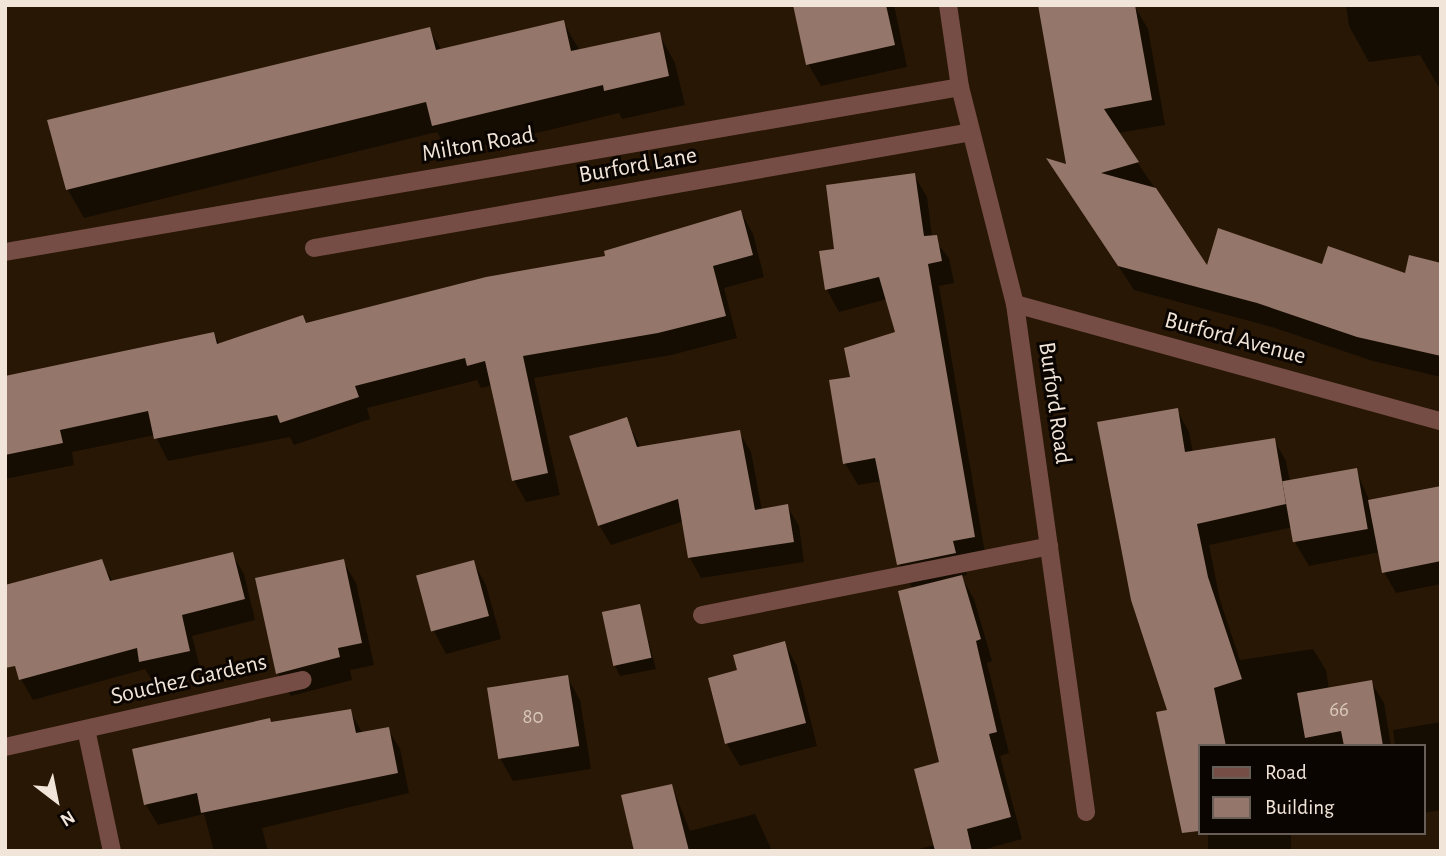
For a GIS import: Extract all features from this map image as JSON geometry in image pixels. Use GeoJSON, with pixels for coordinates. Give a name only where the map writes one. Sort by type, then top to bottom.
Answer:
{"type":"FeatureCollection","features":[{"type":"Feature","properties":{"kind":"street","name":"Burford Road"},"geometry":{"type":"LineString","coordinates":[[948,5],[960,87],[1015,304],[1086,811]]}},
{"type":"Feature","properties":{"kind":"street","name":"Milton Road"},"geometry":{"type":"LineString","coordinates":[[5,252],[960,87]]}},
{"type":"Feature","properties":{"kind":"street","name":"Burford Lane"},"geometry":{"type":"LineString","coordinates":[[314,248],[971,132]]}},
{"type":"Feature","properties":{"kind":"street","name":"Burford Avenue"},"geometry":{"type":"LineString","coordinates":[[1015,304],[1441,421]]}},
{"type":"Feature","properties":{"kind":"street"},"geometry":{"type":"LineString","coordinates":[[702,615],[1049,547]]}},
{"type":"Feature","properties":{"kind":"street","name":"Souchez Gardens"},"geometry":{"type":"LineString","coordinates":[[5,747],[303,680]]}},
{"type":"Feature","properties":{"kind":"street","name":"Souchez Gardens"},"geometry":{"type":"LineString","coordinates":[[86,729],[112,851]]}},
{"type":"Feature","properties":{"kind":"building"},"geometry":{"type":"Polygon","coordinates":[[[793,5],[886,5],[895,45],[806,65],[793,5]]]}},
{"type":"Feature","properties":{"kind":"building"},"geometry":{"type":"Polygon","coordinates":[[[1038,5],[1135,5],[1152,100],[1104,109],[1139,162],[1101,173],[1156,188],[1207,265],[1218,228],[1322,264],[1328,246],[1405,273],[1409,255],[1441,263],[1441,356],[1357,337],[1257,303],[1118,266],[1046,158],[1066,164],[1038,5]]]}},
{"type":"Feature","properties":{"kind":"building"},"geometry":{"type":"Polygon","coordinates":[[[564,20],[571,51],[660,32],[669,76],[604,91],[603,85],[432,126],[426,102],[66,190],[47,120],[430,27],[436,50],[564,20]]]}},
{"type":"Feature","properties":{"kind":"building"},"geometry":{"type":"Polygon","coordinates":[[[915,173],[924,236],[937,235],[942,261],[928,264],[975,537],[953,541],[956,553],[897,565],[875,458],[843,464],[829,380],[850,377],[844,348],[895,332],[879,277],[825,290],[819,251],[834,249],[826,185],[915,173]]]}},
{"type":"Feature","properties":{"kind":"building"},"geometry":{"type":"Polygon","coordinates":[[[741,210],[753,255],[713,266],[726,316],[658,333],[523,356],[548,473],[512,481],[485,361],[467,366],[465,358],[355,386],[359,397],[280,423],[277,415],[154,439],[148,411],[60,430],[63,443],[5,455],[5,376],[214,332],[217,344],[303,315],[306,323],[486,277],[605,256],[604,251],[741,210]]]}},
{"type":"Feature","properties":{"kind":"building"},"geometry":{"type":"Polygon","coordinates":[[[1178,408],[1185,452],[1275,438],[1286,504],[1197,524],[1208,577],[1242,679],[1214,688],[1226,744],[1198,744],[1198,831],[1182,833],[1156,712],[1167,710],[1131,600],[1097,422],[1178,408]]]}},
{"type":"Feature","properties":{"kind":"building"},"geometry":{"type":"Polygon","coordinates":[[[627,417],[637,447],[740,430],[755,510],[788,504],[794,542],[688,558],[678,499],[598,526],[569,436],[627,417]]]}},
{"type":"Feature","properties":{"kind":"building"},"geometry":{"type":"Polygon","coordinates":[[[1357,468],[1368,529],[1293,542],[1282,481],[1357,468]]]}},
{"type":"Feature","properties":{"kind":"building"},"geometry":{"type":"Polygon","coordinates":[[[1441,486],[1441,561],[1382,573],[1368,500],[1441,486]]]}},
{"type":"Feature","properties":{"kind":"building"},"geometry":{"type":"Polygon","coordinates":[[[233,552],[245,599],[182,615],[190,651],[139,662],[137,648],[19,680],[15,666],[5,668],[5,585],[102,559],[110,581],[233,552]]]}},
{"type":"Feature","properties":{"kind":"building"},"geometry":{"type":"Polygon","coordinates":[[[344,559],[362,643],[338,648],[340,657],[276,674],[255,578],[344,559]]]}},
{"type":"Feature","properties":{"kind":"building"},"geometry":{"type":"Polygon","coordinates":[[[474,560],[489,616],[431,632],[416,576],[474,560]]]}},
{"type":"Feature","properties":{"kind":"building"},"geometry":{"type":"Polygon","coordinates":[[[962,575],[981,639],[976,641],[997,732],[989,734],[1011,817],[967,829],[972,851],[935,851],[914,769],[939,762],[898,591],[962,575]]]}},
{"type":"Feature","properties":{"kind":"building"},"geometry":{"type":"Polygon","coordinates":[[[640,604],[651,658],[613,666],[602,612],[640,604]]]}},
{"type":"Feature","properties":{"kind":"building"},"geometry":{"type":"Polygon","coordinates":[[[785,641],[806,723],[725,744],[708,678],[737,670],[733,655],[785,641]]]}},
{"type":"Feature","properties":{"kind":"building"},"geometry":{"type":"Polygon","coordinates":[[[568,675],[579,746],[498,759],[487,688],[568,675]]]}},
{"type":"Feature","properties":{"kind":"building"},"geometry":{"type":"Polygon","coordinates":[[[1372,680],[1383,744],[1344,744],[1341,731],[1305,738],[1297,693],[1372,680]]]}},
{"type":"Feature","properties":{"kind":"building"},"geometry":{"type":"Polygon","coordinates":[[[351,709],[356,733],[389,727],[398,773],[201,813],[197,793],[144,805],[132,749],[270,718],[271,722],[351,709]]]}},
{"type":"Feature","properties":{"kind":"building"},"geometry":{"type":"Polygon","coordinates":[[[672,784],[689,851],[634,851],[621,795],[672,784]]]}}]}
